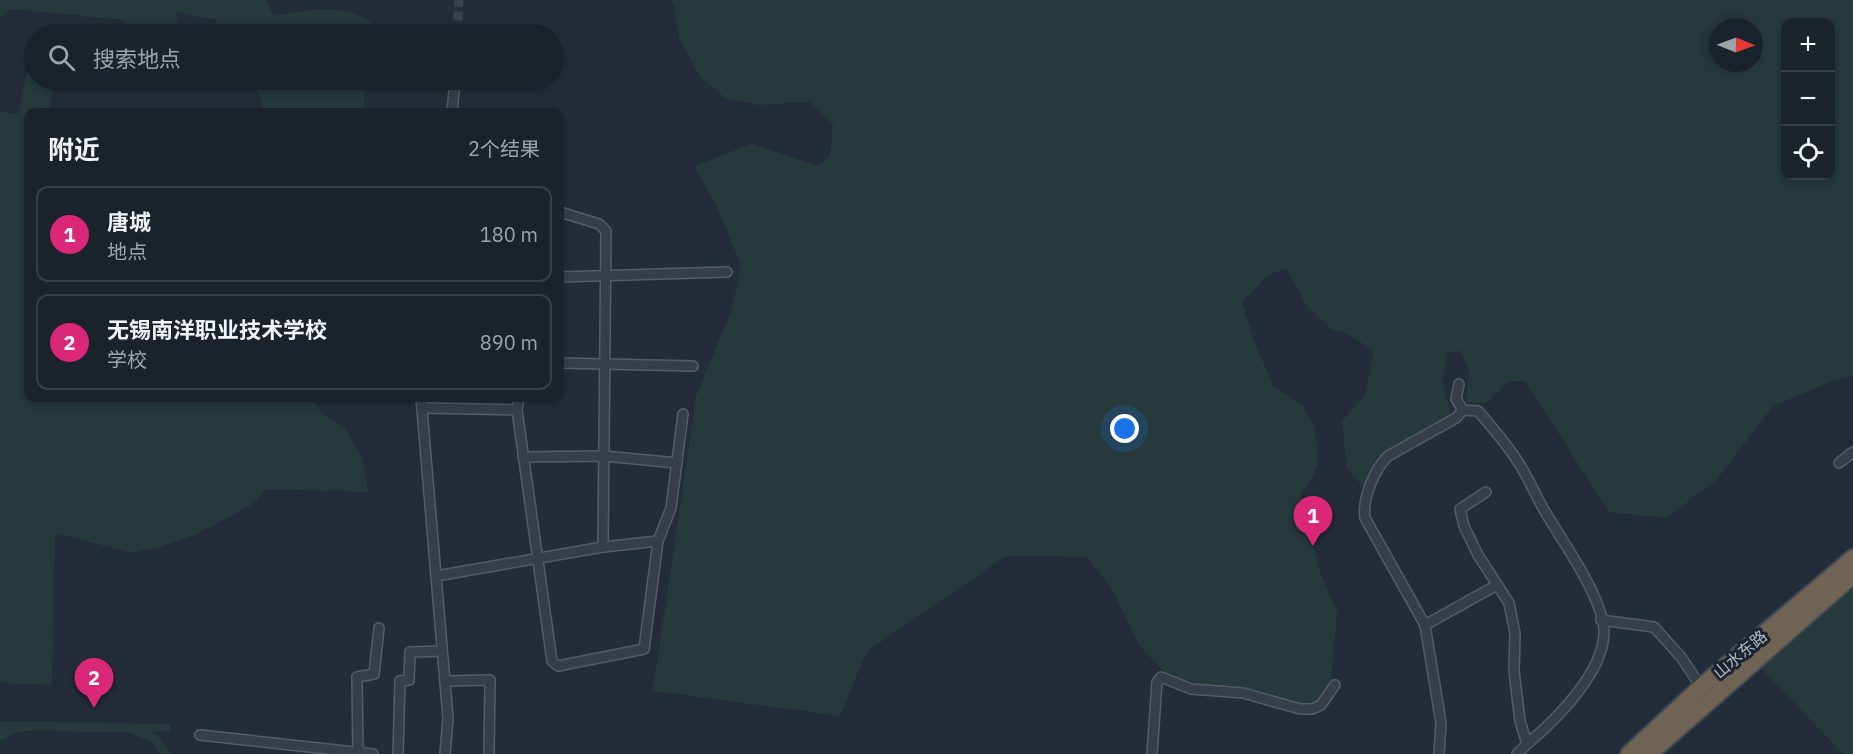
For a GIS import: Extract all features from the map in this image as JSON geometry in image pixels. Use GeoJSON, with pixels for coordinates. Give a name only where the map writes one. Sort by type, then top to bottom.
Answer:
{"type":"FeatureCollection","features":[{"type":"Feature","properties":{"kind":"highway","name":"山水东路"},"geometry":{"type":"LineString","coordinates":[[1629,754],[1701,687],[1853,558]]}},
{"type":"Feature","properties":{"kind":"highway","name":"山水东路"},"geometry":{"type":"LineString","coordinates":[[1649,754],[1853,575]]}},
{"type":"Feature","properties":{"kind":"street"},"geometry":{"type":"LineString","coordinates":[[452,108],[454,90]]}},
{"type":"Feature","properties":{"kind":"street"},"geometry":{"type":"LineString","coordinates":[[564,213],[599,224],[606,231],[603,547]]}},
{"type":"Feature","properties":{"kind":"street"},"geometry":{"type":"LineString","coordinates":[[564,277],[727,272]]}},
{"type":"Feature","properties":{"kind":"street"},"geometry":{"type":"LineString","coordinates":[[564,363],[693,366]]}},
{"type":"Feature","properties":{"kind":"street"},"geometry":{"type":"LineString","coordinates":[[1459,384],[1456,399],[1463,410]]}},
{"type":"Feature","properties":{"kind":"street"},"geometry":{"type":"LineString","coordinates":[[421,402],[448,718],[445,754]]}},
{"type":"Feature","properties":{"kind":"street"},"geometry":{"type":"LineString","coordinates":[[518,402],[517,410],[523,457],[552,661],[558,666],[644,649],[658,541],[671,508],[683,414]]}},
{"type":"Feature","properties":{"kind":"street"},"geometry":{"type":"LineString","coordinates":[[422,408],[517,410]]}},
{"type":"Feature","properties":{"kind":"street"},"geometry":{"type":"LineString","coordinates":[[1463,410],[1478,411],[1518,460],[1545,511],[1582,571],[1605,633],[1598,658],[1575,696],[1547,727],[1517,754]]}},
{"type":"Feature","properties":{"kind":"street"},"geometry":{"type":"LineString","coordinates":[[1439,754],[1441,723],[1425,626],[1365,518],[1363,506],[1380,464],[1388,456],[1456,418],[1463,410]]}},
{"type":"Feature","properties":{"kind":"street"},"geometry":{"type":"LineString","coordinates":[[1839,463],[1853,452]]}},
{"type":"Feature","properties":{"kind":"street"},"geometry":{"type":"LineString","coordinates":[[523,457],[604,456],[677,463]]}},
{"type":"Feature","properties":{"kind":"street"},"geometry":{"type":"LineString","coordinates":[[1486,492],[1460,509],[1464,526],[1509,603],[1515,633],[1514,671],[1520,721],[1527,744]]}},
{"type":"Feature","properties":{"kind":"street"},"geometry":{"type":"LineString","coordinates":[[436,576],[603,547],[658,541]]}},
{"type":"Feature","properties":{"kind":"street"},"geometry":{"type":"LineString","coordinates":[[1425,626],[1497,585]]}},
{"type":"Feature","properties":{"kind":"street"},"geometry":{"type":"LineString","coordinates":[[1601,620],[1654,627],[1668,641],[1701,687]]}},
{"type":"Feature","properties":{"kind":"street"},"geometry":{"type":"LineString","coordinates":[[358,753],[357,677],[374,674],[379,627]]}},
{"type":"Feature","properties":{"kind":"street"},"geometry":{"type":"LineString","coordinates":[[398,754],[400,681],[409,680],[410,652],[442,651]]}},
{"type":"Feature","properties":{"kind":"street"},"geometry":{"type":"LineString","coordinates":[[1152,754],[1157,682],[1161,677],[1191,689],[1243,693],[1300,710],[1312,709],[1321,705],[1335,685]]}},
{"type":"Feature","properties":{"kind":"street"},"geometry":{"type":"LineString","coordinates":[[445,681],[490,680],[489,754]]}},
{"type":"Feature","properties":{"kind":"street"},"geometry":{"type":"LineString","coordinates":[[200,735],[292,750],[373,754]]}},
{"type":"Feature","properties":{"kind":"green space"},"geometry":{"type":"Polygon","coordinates":[[[0,0],[267,0],[273,16],[323,9],[347,12],[370,22],[370,24],[217,24],[216,20],[177,12],[176,24],[125,24],[124,20],[11,9],[0,18],[0,0]]]}},
{"type":"Feature","properties":{"kind":"green space"},"geometry":{"type":"Polygon","coordinates":[[[671,0],[1853,0],[1853,376],[1828,383],[1773,406],[1717,479],[1667,518],[1609,512],[1525,381],[1509,381],[1486,403],[1466,402],[1469,370],[1461,351],[1448,353],[1442,381],[1451,414],[1390,448],[1376,462],[1364,487],[1347,469],[1342,421],[1365,395],[1374,351],[1345,332],[1332,330],[1306,305],[1287,269],[1269,274],[1242,302],[1254,340],[1273,386],[1304,407],[1314,426],[1319,459],[1311,481],[1300,495],[1320,572],[1337,612],[1330,697],[1294,711],[1174,682],[1139,645],[1112,589],[1087,557],[1006,556],[866,652],[840,716],[653,691],[696,396],[732,309],[741,265],[718,209],[694,166],[752,144],[818,166],[830,156],[833,124],[810,102],[758,105],[725,98],[700,76],[679,39],[674,4],[671,0]]]}},
{"type":"Feature","properties":{"kind":"green space"},"geometry":{"type":"Polygon","coordinates":[[[24,87],[24,90],[52,90],[50,108],[24,108],[24,402],[315,402],[322,413],[346,429],[362,457],[368,492],[265,489],[253,504],[197,534],[163,546],[132,553],[55,533],[52,685],[0,683],[0,111],[19,114],[24,87]]]}},
{"type":"Feature","properties":{"kind":"green space"},"geometry":{"type":"Polygon","coordinates":[[[258,90],[365,90],[363,108],[263,108],[258,90]]]}},
{"type":"Feature","properties":{"kind":"green space"},"geometry":{"type":"Polygon","coordinates":[[[1853,589],[1853,754],[1843,754],[1761,668],[1853,589]]]}},
{"type":"Feature","properties":{"kind":"green space"},"geometry":{"type":"Polygon","coordinates":[[[0,721],[170,724],[170,731],[152,732],[160,738],[171,754],[160,754],[152,743],[129,732],[27,731],[17,732],[0,741],[0,721]]]}},
{"type":"Feature","properties":{"kind":"tunnel"},"geometry":{"type":"LineString","coordinates":[[458,24],[459,0]]}},
{"type":"Feature","properties":{"kind":"place","name":"唐城"},"geometry":{"type":"Point","coordinates":[1313,546]}},
{"type":"Feature","properties":{"kind":"place","name":"无锡南洋职业技术学校"},"geometry":{"type":"Point","coordinates":[94,708]}}]}
